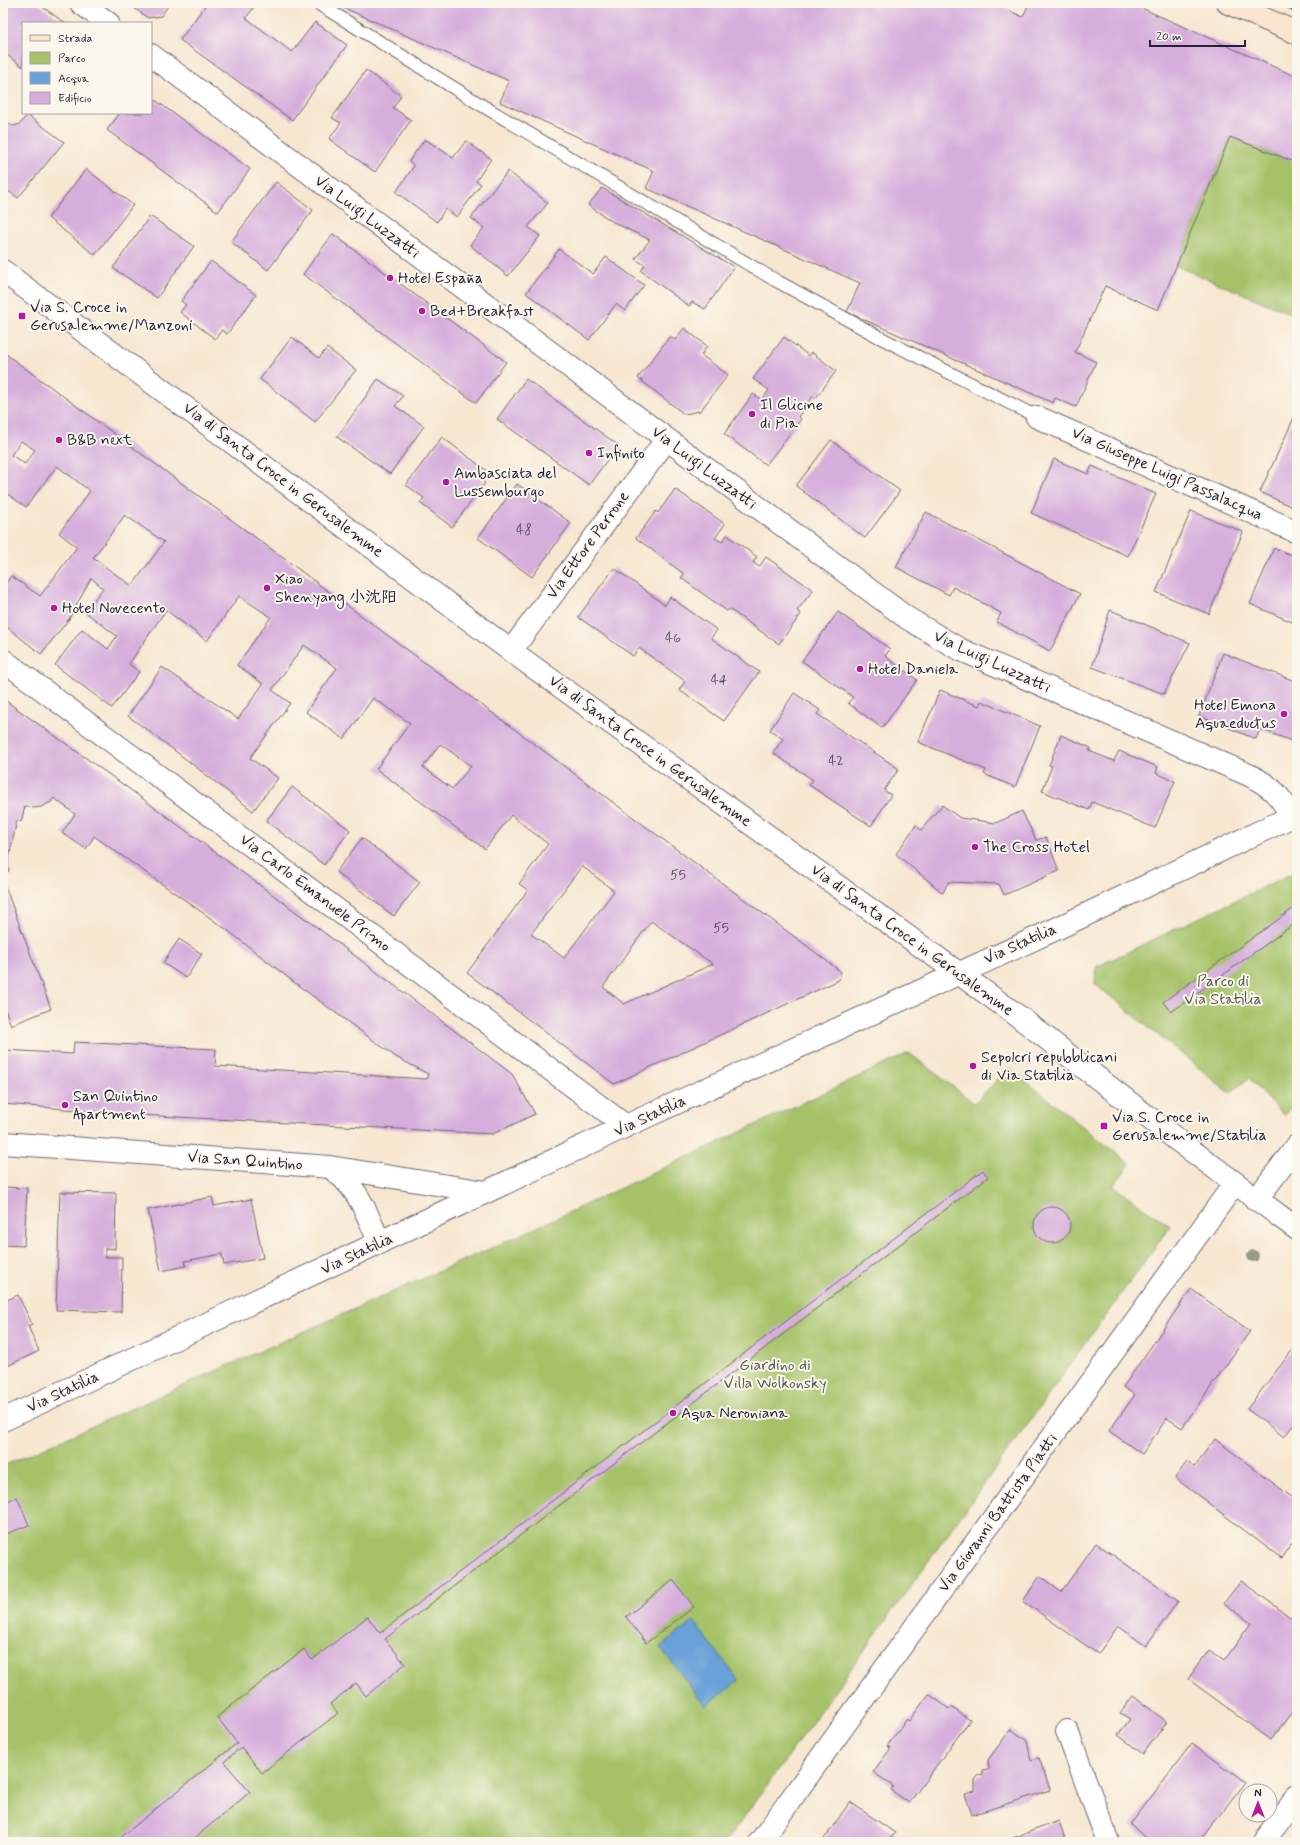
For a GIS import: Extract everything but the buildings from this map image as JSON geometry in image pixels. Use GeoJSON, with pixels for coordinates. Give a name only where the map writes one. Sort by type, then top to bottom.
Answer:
{"type":"FeatureCollection","features":[{"type":"Feature","properties":{"kind":"main road"},"geometry":{"type":"LineString","coordinates":[[1228,3],[1297,33]]}},
{"type":"Feature","properties":{"kind":"street"},"geometry":{"type":"LineString","coordinates":[[81,3],[107,22]]}},
{"type":"Feature","properties":{"kind":"street","name":"Via Luigi Luzzatti"},"geometry":{"type":"LineString","coordinates":[[152,56],[907,618],[959,650],[1249,774],[1273,789],[1294,815]]}},
{"type":"Feature","properties":{"kind":"street","name":"Via di Santa Croce in Gerusalemme"},"geometry":{"type":"LineString","coordinates":[[3,271],[511,650],[1018,1016],[1256,1200],[1297,1229]]}},
{"type":"Feature","properties":{"kind":"street","name":"Via Giuseppe Luigi Passalacqua"},"geometry":{"type":"LineString","coordinates":[[1037,417],[1297,532]]}},
{"type":"Feature","properties":{"kind":"street","name":"Via Ettore Perrone"},"geometry":{"type":"LineString","coordinates":[[511,650],[666,440]]}},
{"type":"Feature","properties":{"kind":"street","name":"Via Carlo Emanuele Primo"},"geometry":{"type":"LineString","coordinates":[[3,660],[626,1126]]}},
{"type":"Feature","properties":{"kind":"street","name":"Via Statilia"},"geometry":{"type":"LineString","coordinates":[[3,1420],[626,1126],[895,1003],[958,972],[1058,928],[1294,815]]}},
{"type":"Feature","properties":{"kind":"street","name":"Via San Quintino"},"geometry":{"type":"LineString","coordinates":[[3,1144],[330,1166],[486,1192]]}},
{"type":"Feature","properties":{"kind":"street"},"geometry":{"type":"LineString","coordinates":[[1256,1200],[1297,1146]]}},
{"type":"Feature","properties":{"kind":"street"},"geometry":{"type":"LineString","coordinates":[[330,1166],[339,1173],[358,1194],[380,1243]]}},
{"type":"Feature","properties":{"kind":"street","name":"Via Giovanni Battista Piatti"},"geometry":{"type":"LineString","coordinates":[[760,1842],[1235,1183]]}},
{"type":"Feature","properties":{"kind":"street"},"geometry":{"type":"LineString","coordinates":[[1067,1730],[1108,1842]]}},
{"type":"Feature","properties":{"kind":"street"},"geometry":{"type":"LineString","coordinates":[[1263,1842],[1297,1797]]}},
{"type":"Feature","properties":{"kind":"lane"},"geometry":{"type":"LineString","coordinates":[[317,3],[483,106],[782,284],[881,338],[1037,417]]}},
{"type":"Feature","properties":{"kind":"green space"},"geometry":{"type":"Polygon","coordinates":[[[1230,137],[1297,163],[1297,316],[1176,266],[1230,137]]]}},
{"type":"Feature","properties":{"kind":"green space","name":"Parco di Via Statilia"},"geometry":{"type":"Polygon","coordinates":[[[1297,871],[1297,1098],[1284,1116],[1249,1078],[1230,1093],[1095,984],[1096,967],[1297,871]]]}},
{"type":"Feature","properties":{"kind":"green space","name":"Giardino di Villa Wolkonsky"},"geometry":{"type":"Polygon","coordinates":[[[909,1053],[974,1103],[1009,1068],[1130,1164],[1113,1186],[1170,1226],[726,1842],[3,1842],[3,1466],[527,1232],[909,1053]]]}},
{"type":"Feature","properties":{"kind":"water"},"geometry":{"type":"Polygon","coordinates":[[[694,1621],[739,1681],[705,1706],[660,1647],[694,1621]]]}},
{"type":"Feature","properties":{"kind":"tram line"},"geometry":{"type":"LineString","coordinates":[[1276,3],[1297,12]]}},
{"type":"Feature","properties":{"kind":"place","name":"Hotel España"},"geometry":{"type":"Point","coordinates":[390,278]}},
{"type":"Feature","properties":{"kind":"place","name":"Bed+Breakfast"},"geometry":{"type":"Point","coordinates":[422,311]}},
{"type":"Feature","properties":{"kind":"place","name":"Via S. Croce in Gerusalemme/Manzoni"},"geometry":{"type":"Point","coordinates":[22,316]}},
{"type":"Feature","properties":{"kind":"place","name":"Il Glicine di Pia"},"geometry":{"type":"Point","coordinates":[752,414]}},
{"type":"Feature","properties":{"kind":"place","name":"B&B next"},"geometry":{"type":"Point","coordinates":[59,440]}},
{"type":"Feature","properties":{"kind":"place","name":"Infinito"},"geometry":{"type":"Point","coordinates":[589,453]}},
{"type":"Feature","properties":{"kind":"place","name":"Ambasciata del Lussemburgo"},"geometry":{"type":"Point","coordinates":[446,482]}},
{"type":"Feature","properties":{"kind":"place","name":"Xiao Shenyang 小沈阳"},"geometry":{"type":"Point","coordinates":[267,588]}},
{"type":"Feature","properties":{"kind":"place","name":"Hotel Novecento"},"geometry":{"type":"Point","coordinates":[54,608]}},
{"type":"Feature","properties":{"kind":"place","name":"Hotel Daniela"},"geometry":{"type":"Point","coordinates":[860,669]}},
{"type":"Feature","properties":{"kind":"place","name":"Hotel Emona Aquaeductus"},"geometry":{"type":"Point","coordinates":[1284,714]}},
{"type":"Feature","properties":{"kind":"place","name":"The Cross Hotel"},"geometry":{"type":"Point","coordinates":[975,847]}},
{"type":"Feature","properties":{"kind":"place","name":"Sepolcri repubblicani di Via Statilia"},"geometry":{"type":"Point","coordinates":[973,1066]}},
{"type":"Feature","properties":{"kind":"place","name":"San Quintino Apartment"},"geometry":{"type":"Point","coordinates":[65,1105]}},
{"type":"Feature","properties":{"kind":"place","name":"Via S. Croce in Gerusalemme/Statilia"},"geometry":{"type":"Point","coordinates":[1104,1126]}},
{"type":"Feature","properties":{"kind":"place","name":"Aqua Neroniana"},"geometry":{"type":"Point","coordinates":[673,1413]}}]}
